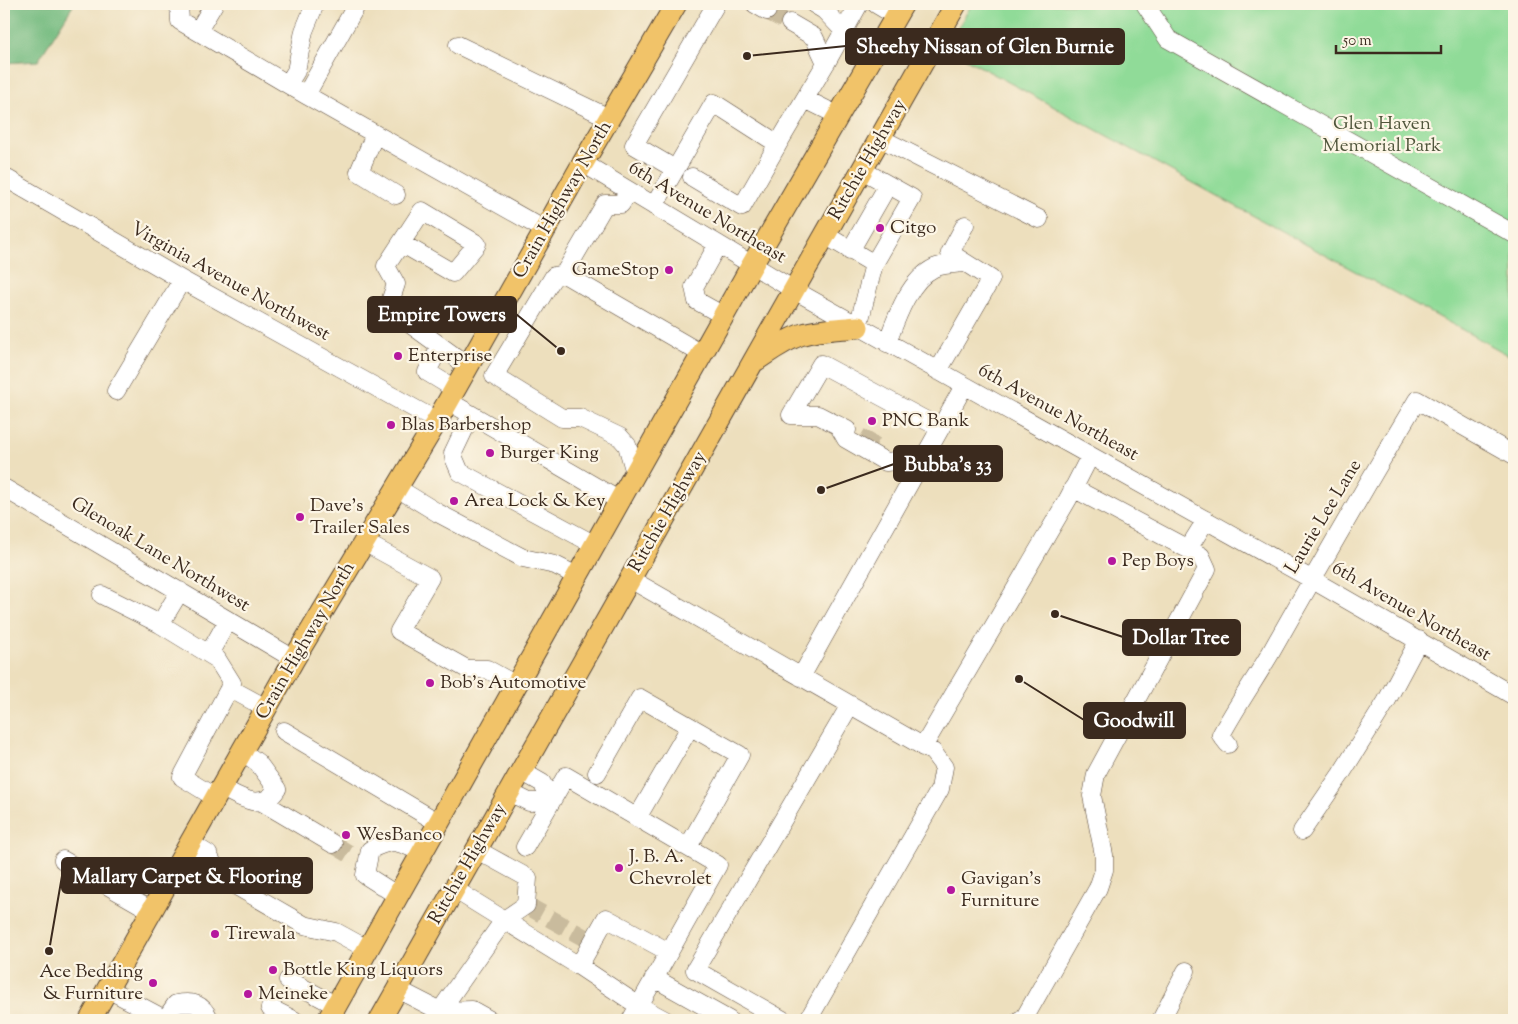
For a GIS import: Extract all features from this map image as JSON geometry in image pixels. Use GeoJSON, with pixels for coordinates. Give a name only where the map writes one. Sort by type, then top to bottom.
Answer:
{"type":"FeatureCollection","features":[{"type":"Feature","properties":{"kind":"main road","name":"Crain Highway North"},"geometry":{"type":"LineString","coordinates":[[95,1019],[108,989],[294,659],[437,421],[583,163],[676,4]]}},
{"type":"Feature","properties":{"kind":"main road","name":"Ritchie Highway"},"geometry":{"type":"LineString","coordinates":[[380,1020],[956,4]]}},
{"type":"Feature","properties":{"kind":"main road"},"geometry":{"type":"LineString","coordinates":[[332,1013],[752,265],[899,10]]}},
{"type":"Feature","properties":{"kind":"main road"},"geometry":{"type":"LineString","coordinates":[[752,362],[799,335],[809,332],[858,327]]}},
{"type":"Feature","properties":{"kind":"street"},"geometry":{"type":"LineString","coordinates":[[179,4],[180,21],[306,95],[545,230]]}},
{"type":"Feature","properties":{"kind":"street"},"geometry":{"type":"LineString","coordinates":[[198,31],[214,4]]}},
{"type":"Feature","properties":{"kind":"street"},"geometry":{"type":"LineString","coordinates":[[288,84],[296,71],[304,31],[314,4]]}},
{"type":"Feature","properties":{"kind":"street"},"geometry":{"type":"LineString","coordinates":[[306,95],[357,4]]}},
{"type":"Feature","properties":{"kind":"street"},"geometry":{"type":"LineString","coordinates":[[675,169],[634,145],[716,4]]}},
{"type":"Feature","properties":{"kind":"street"},"geometry":{"type":"LineString","coordinates":[[692,177],[742,207],[859,4]]}},
{"type":"Feature","properties":{"kind":"street"},"geometry":{"type":"LineString","coordinates":[[876,4],[899,10]]}},
{"type":"Feature","properties":{"kind":"street"},"geometry":{"type":"LineString","coordinates":[[1145,4],[1168,40],[1514,234]]}},
{"type":"Feature","properties":{"kind":"street"},"geometry":{"type":"LineString","coordinates":[[822,6],[844,31]]}},
{"type":"Feature","properties":{"kind":"street"},"geometry":{"type":"LineString","coordinates":[[790,23],[814,37],[826,63]]}},
{"type":"Feature","properties":{"kind":"street"},"geometry":{"type":"LineString","coordinates":[[458,45],[609,118]]}},
{"type":"Feature","properties":{"kind":"street"},"geometry":{"type":"LineString","coordinates":[[805,98],[839,116]]}},
{"type":"Feature","properties":{"kind":"street"},"geometry":{"type":"LineString","coordinates":[[654,206],[714,104],[778,144]]}},
{"type":"Feature","properties":{"kind":"street"},"geometry":{"type":"LineString","coordinates":[[375,134],[359,172],[396,195]]}},
{"type":"Feature","properties":{"kind":"street"},"geometry":{"type":"LineString","coordinates":[[880,138],[1039,218]]}},
{"type":"Feature","properties":{"kind":"street","name":"6th Avenue Northeast"},"geometry":{"type":"LineString","coordinates":[[583,163],[858,327],[1311,579],[1514,696]]}},
{"type":"Feature","properties":{"kind":"street"},"geometry":{"type":"LineString","coordinates":[[858,327],[874,264],[912,198],[862,170]]}},
{"type":"Feature","properties":{"kind":"street","name":"Virginia Avenue Northwest"},"geometry":{"type":"LineString","coordinates":[[4,177],[182,280],[437,421]]}},
{"type":"Feature","properties":{"kind":"street"},"geometry":{"type":"LineString","coordinates":[[850,251],[888,184]]}},
{"type":"Feature","properties":{"kind":"street"},"geometry":{"type":"LineString","coordinates":[[564,274],[606,204],[621,204],[629,191]]}},
{"type":"Feature","properties":{"kind":"street"},"geometry":{"type":"LineString","coordinates":[[873,210],[898,223]]}},
{"type":"Feature","properties":{"kind":"street"},"geometry":{"type":"LineString","coordinates":[[938,371],[991,279],[950,253],[965,225]]}},
{"type":"Feature","properties":{"kind":"street"},"geometry":{"type":"LineString","coordinates":[[863,228],[887,242]]}},
{"type":"Feature","properties":{"kind":"street"},"geometry":{"type":"LineString","coordinates":[[825,235],[874,264]]}},
{"type":"Feature","properties":{"kind":"street"},"geometry":{"type":"LineString","coordinates":[[402,243],[386,266],[396,284],[388,308],[468,366]]}},
{"type":"Feature","properties":{"kind":"street"},"geometry":{"type":"LineString","coordinates":[[718,244],[694,287],[697,301],[724,316]]}},
{"type":"Feature","properties":{"kind":"street"},"geometry":{"type":"LineString","coordinates":[[887,343],[904,302],[919,281],[934,268],[965,263]]}},
{"type":"Feature","properties":{"kind":"street"},"geometry":{"type":"LineString","coordinates":[[635,473],[627,445],[620,437],[580,418],[562,418],[494,376],[554,276],[564,274],[702,354]]}},
{"type":"Feature","properties":{"kind":"street"},"geometry":{"type":"LineString","coordinates":[[116,391],[182,280]]}},
{"type":"Feature","properties":{"kind":"street"},"geometry":{"type":"LineString","coordinates":[[440,346],[427,372],[471,415],[620,501]]}},
{"type":"Feature","properties":{"kind":"street"},"geometry":{"type":"LineString","coordinates":[[860,437],[818,415],[791,415],[821,364],[940,428]]}},
{"type":"Feature","properties":{"kind":"street"},"geometry":{"type":"LineString","coordinates":[[800,677],[911,464],[940,428],[964,386]]}},
{"type":"Feature","properties":{"kind":"street","name":"Laurie Lee Lane"},"geometry":{"type":"LineString","coordinates":[[1228,744],[1221,735],[1236,707],[1269,656],[1311,579],[1417,400],[1514,455]]}},
{"type":"Feature","properties":{"kind":"street"},"geometry":{"type":"LineString","coordinates":[[471,415],[453,453],[460,472],[595,545]]}},
{"type":"Feature","properties":{"kind":"street"},"geometry":{"type":"LineString","coordinates":[[838,425],[846,439],[886,462],[911,464]]}},
{"type":"Feature","properties":{"kind":"street"},"geometry":{"type":"LineString","coordinates":[[880,448],[911,464]]}},
{"type":"Feature","properties":{"kind":"street"},"geometry":{"type":"LineString","coordinates":[[923,747],[1090,456]]}},
{"type":"Feature","properties":{"kind":"street","name":"Glenoak Lane Northwest"},"geometry":{"type":"LineString","coordinates":[[4,488],[294,659]]}},
{"type":"Feature","properties":{"kind":"street"},"geometry":{"type":"LineString","coordinates":[[397,488],[438,513],[523,558],[555,565],[577,576]]}},
{"type":"Feature","properties":{"kind":"street"},"geometry":{"type":"LineString","coordinates":[[1020,1020],[1025,1017],[1098,888],[1104,870],[1104,855],[1092,796],[1096,774],[1207,569],[1201,556],[1073,488]]}},
{"type":"Feature","properties":{"kind":"street"},"geometry":{"type":"LineString","coordinates":[[1188,549],[1206,520]]}},
{"type":"Feature","properties":{"kind":"street"},"geometry":{"type":"LineString","coordinates":[[364,542],[430,578],[400,631],[467,669],[487,669],[516,685]]}},
{"type":"Feature","properties":{"kind":"street"},"geometry":{"type":"LineString","coordinates":[[630,580],[933,752],[944,767],[940,789],[808,1020]]}},
{"type":"Feature","properties":{"kind":"street"},"geometry":{"type":"LineString","coordinates":[[160,624],[180,592]]}},
{"type":"Feature","properties":{"kind":"street"},"geometry":{"type":"LineString","coordinates":[[102,595],[160,624],[217,659],[232,683],[182,777],[219,793],[246,801],[262,802],[326,840]]}},
{"type":"Feature","properties":{"kind":"street"},"geometry":{"type":"LineString","coordinates":[[209,654],[228,620]]}},
{"type":"Feature","properties":{"kind":"street"},"geometry":{"type":"LineString","coordinates":[[1302,831],[1341,774],[1386,702],[1419,640]]}},
{"type":"Feature","properties":{"kind":"street"},"geometry":{"type":"LineString","coordinates":[[229,688],[266,708]]}},
{"type":"Feature","properties":{"kind":"street"},"geometry":{"type":"LineString","coordinates":[[597,773],[640,698],[740,756],[688,847]]}},
{"type":"Feature","properties":{"kind":"street"},"geometry":{"type":"LineString","coordinates":[[783,1020],[695,970],[850,705]]}},
{"type":"Feature","properties":{"kind":"street"},"geometry":{"type":"LineString","coordinates":[[637,818],[690,727]]}},
{"type":"Feature","properties":{"kind":"street"},"geometry":{"type":"LineString","coordinates":[[284,731],[439,823]]}},
{"type":"Feature","properties":{"kind":"street"},"geometry":{"type":"LineString","coordinates":[[242,751],[258,763],[277,789],[272,796],[262,802]]}},
{"type":"Feature","properties":{"kind":"street"},"geometry":{"type":"LineString","coordinates":[[521,771],[542,783],[551,801]]}},
{"type":"Feature","properties":{"kind":"street"},"geometry":{"type":"LineString","coordinates":[[525,847],[566,776],[718,865],[635,1013]]}},
{"type":"Feature","properties":{"kind":"street"},"geometry":{"type":"LineString","coordinates":[[509,792],[529,802],[551,801]]}},
{"type":"Feature","properties":{"kind":"street"},"geometry":{"type":"LineString","coordinates":[[398,896],[364,875],[359,859],[383,843],[398,841],[422,853]]}},
{"type":"Feature","properties":{"kind":"street"},"geometry":{"type":"LineString","coordinates":[[190,843],[208,854],[219,876],[304,925],[336,932],[368,950]]}},
{"type":"Feature","properties":{"kind":"street"},"geometry":{"type":"LineString","coordinates":[[437,1016],[504,920],[526,905],[528,878],[477,850]]}},
{"type":"Feature","properties":{"kind":"street"},"geometry":{"type":"LineString","coordinates":[[63,860],[152,910]]}},
{"type":"Feature","properties":{"kind":"street"},"geometry":{"type":"LineString","coordinates":[[454,889],[579,966],[635,1013],[666,1020]]}},
{"type":"Feature","properties":{"kind":"street"},"geometry":{"type":"LineString","coordinates":[[579,966],[606,918],[668,952]]}},
{"type":"Feature","properties":{"kind":"street"},"geometry":{"type":"LineString","coordinates":[[1161,1020],[1186,971]]}},
{"type":"Feature","properties":{"kind":"street"},"geometry":{"type":"LineString","coordinates":[[654,978],[729,1020]]}},
{"type":"Feature","properties":{"kind":"street"},"geometry":{"type":"LineString","coordinates":[[288,980],[332,1013]]}},
{"type":"Feature","properties":{"kind":"street"},"geometry":{"type":"LineString","coordinates":[[108,989],[166,1020],[176,1004],[190,1002],[205,1010],[210,1020]]}},
{"type":"Feature","properties":{"kind":"street"},"geometry":{"type":"LineString","coordinates":[[398,989],[437,1016],[472,1010],[490,1020]]}},
{"type":"Feature","properties":{"kind":"street"},"geometry":{"type":"LineString","coordinates":[[270,1008],[294,1020]]}},
{"type":"Feature","properties":{"kind":"green space"},"geometry":{"type":"Polygon","coordinates":[[[4,4],[74,4],[38,61],[4,63],[4,4]]]}},
{"type":"Feature","properties":{"kind":"green space","name":"Glen Haven Memorial Park"},"geometry":{"type":"Polygon","coordinates":[[[972,4],[1514,4],[1514,358],[946,48],[972,4]]]}},
{"type":"Feature","properties":{"kind":"tunnel"},"geometry":{"type":"LineString","coordinates":[[767,11],[790,23]]}},
{"type":"Feature","properties":{"kind":"tunnel"},"geometry":{"type":"LineString","coordinates":[[860,437],[880,449]]}},
{"type":"Feature","properties":{"kind":"tunnel"},"geometry":{"type":"LineString","coordinates":[[333,844],[351,855]]}},
{"type":"Feature","properties":{"kind":"tunnel"},"geometry":{"type":"LineString","coordinates":[[526,905],[592,942]]}},
{"type":"Feature","properties":{"kind":"place","name":"Sheehy Nissan of Glen Burnie"},"geometry":{"type":"Point","coordinates":[747,56]}},
{"type":"Feature","properties":{"kind":"place","name":"Citgo"},"geometry":{"type":"Point","coordinates":[880,228]}},
{"type":"Feature","properties":{"kind":"place","name":"GameStop"},"geometry":{"type":"Point","coordinates":[669,270]}},
{"type":"Feature","properties":{"kind":"place","name":"Empire Towers"},"geometry":{"type":"Point","coordinates":[561,351]}},
{"type":"Feature","properties":{"kind":"place","name":"Enterprise"},"geometry":{"type":"Point","coordinates":[398,356]}},
{"type":"Feature","properties":{"kind":"place","name":"PNC Bank"},"geometry":{"type":"Point","coordinates":[872,421]}},
{"type":"Feature","properties":{"kind":"place","name":"Blas Barbershop"},"geometry":{"type":"Point","coordinates":[391,425]}},
{"type":"Feature","properties":{"kind":"place","name":"Burger King"},"geometry":{"type":"Point","coordinates":[490,453]}},
{"type":"Feature","properties":{"kind":"place","name":"Bubba's 33"},"geometry":{"type":"Point","coordinates":[821,490]}},
{"type":"Feature","properties":{"kind":"place","name":"Area Lock & Key"},"geometry":{"type":"Point","coordinates":[454,501]}},
{"type":"Feature","properties":{"kind":"place","name":"Dave's Trailer Sales"},"geometry":{"type":"Point","coordinates":[300,517]}},
{"type":"Feature","properties":{"kind":"place","name":"Pep Boys"},"geometry":{"type":"Point","coordinates":[1112,561]}},
{"type":"Feature","properties":{"kind":"place","name":"Dollar Tree"},"geometry":{"type":"Point","coordinates":[1055,614]}},
{"type":"Feature","properties":{"kind":"place","name":"Goodwill"},"geometry":{"type":"Point","coordinates":[1019,679]}},
{"type":"Feature","properties":{"kind":"place","name":"Bob's Automotive"},"geometry":{"type":"Point","coordinates":[430,683]}},
{"type":"Feature","properties":{"kind":"place","name":"WesBanco"},"geometry":{"type":"Point","coordinates":[346,835]}},
{"type":"Feature","properties":{"kind":"place","name":"J. B. A. Chevrolet"},"geometry":{"type":"Point","coordinates":[619,868]}},
{"type":"Feature","properties":{"kind":"place","name":"Gavigan's Furniture"},"geometry":{"type":"Point","coordinates":[951,890]}},
{"type":"Feature","properties":{"kind":"place","name":"Tirewala"},"geometry":{"type":"Point","coordinates":[215,934]}},
{"type":"Feature","properties":{"kind":"place","name":"Mallary Carpet & Flooring"},"geometry":{"type":"Point","coordinates":[49,951]}},
{"type":"Feature","properties":{"kind":"place","name":"Bottle King Liquors"},"geometry":{"type":"Point","coordinates":[273,970]}},
{"type":"Feature","properties":{"kind":"place","name":"Ace Bedding & Furniture"},"geometry":{"type":"Point","coordinates":[153,983]}},
{"type":"Feature","properties":{"kind":"place","name":"Meineke"},"geometry":{"type":"Point","coordinates":[248,994]}}]}
